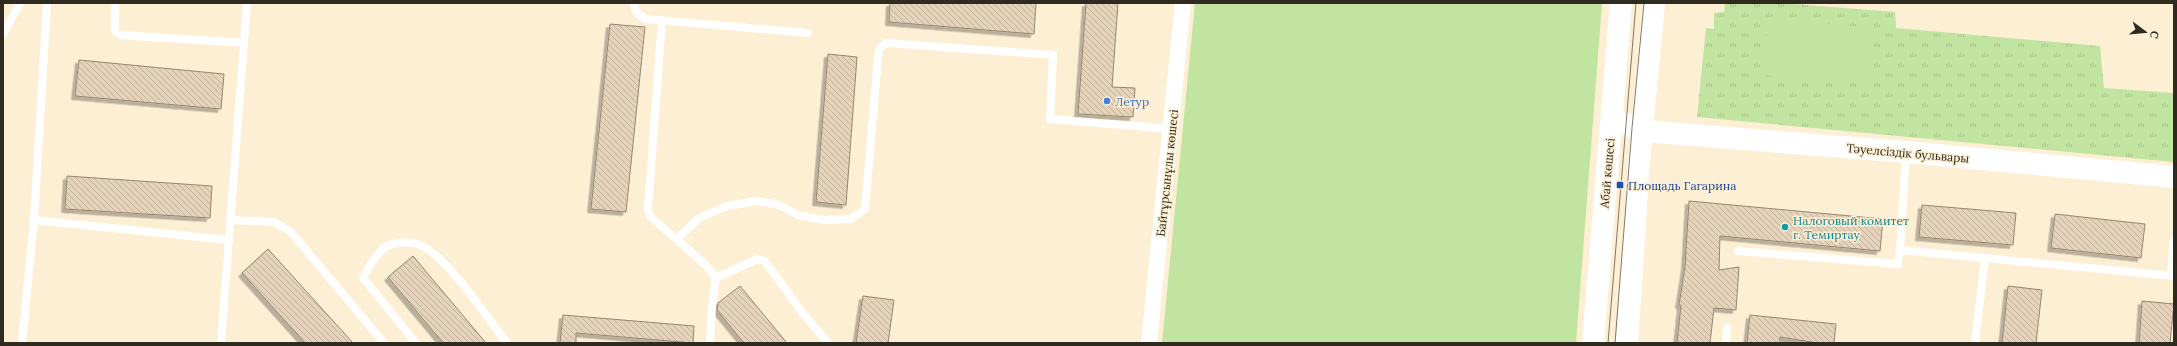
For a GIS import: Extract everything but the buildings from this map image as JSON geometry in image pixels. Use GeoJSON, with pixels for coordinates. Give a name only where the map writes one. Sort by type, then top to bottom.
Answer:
{"type":"FeatureCollection","features":[{"type":"Feature","properties":{"kind":"street","name":"Байтұрсынұлы көшесі"},"geometry":{"type":"LineString","coordinates":[[1149,343],[1183,3]]}},
{"type":"Feature","properties":{"kind":"street","name":"Абай көшесі"},"geometry":{"type":"LineString","coordinates":[[1593,343],[1621,3]]}},
{"type":"Feature","properties":{"kind":"street"},"geometry":{"type":"LineString","coordinates":[[1627,343],[1654,3]]}},
{"type":"Feature","properties":{"kind":"street","name":"Тәуелсіздік бульвары"},"geometry":{"type":"LineString","coordinates":[[1612,119],[1643,131],[1906,152],[2174,177]]}},
{"type":"Feature","properties":{"kind":"lane"},"geometry":{"type":"LineString","coordinates":[[3,34],[20,3]]}},
{"type":"Feature","properties":{"kind":"lane"},"geometry":{"type":"LineString","coordinates":[[22,343],[34,220],[47,3]]}},
{"type":"Feature","properties":{"kind":"lane"},"geometry":{"type":"LineString","coordinates":[[115,3],[115,31],[120,35],[244,43]]}},
{"type":"Feature","properties":{"kind":"lane"},"geometry":{"type":"LineString","coordinates":[[221,343],[247,3]]}},
{"type":"Feature","properties":{"kind":"lane"},"geometry":{"type":"LineString","coordinates":[[634,3],[636,12],[645,19],[808,33]]}},
{"type":"Feature","properties":{"kind":"lane"},"geometry":{"type":"LineString","coordinates":[[662,20],[648,209],[651,217],[707,266],[716,278],[712,306],[710,343]]}},
{"type":"Feature","properties":{"kind":"lane"},"geometry":{"type":"LineString","coordinates":[[676,239],[699,218],[727,206],[757,201],[779,205],[798,215],[824,220],[851,219],[865,210],[878,57],[880,48],[886,43],[1053,54],[1050,119],[1171,129]]}},
{"type":"Feature","properties":{"kind":"lane"},"geometry":{"type":"LineString","coordinates":[[1738,251],[1898,264],[1906,152]]}},
{"type":"Feature","properties":{"kind":"lane"},"geometry":{"type":"LineString","coordinates":[[34,220],[228,240]]}},
{"type":"Feature","properties":{"kind":"lane"},"geometry":{"type":"LineString","coordinates":[[230,220],[274,222],[290,231],[384,343]]}},
{"type":"Feature","properties":{"kind":"lane"},"geometry":{"type":"LineString","coordinates":[[1900,250],[2172,275],[2174,240]]}},
{"type":"Feature","properties":{"kind":"lane"},"geometry":{"type":"LineString","coordinates":[[416,343],[363,278],[374,260],[386,247],[407,242],[425,248],[434,253],[447,266],[507,343]]}},
{"type":"Feature","properties":{"kind":"lane"},"geometry":{"type":"LineString","coordinates":[[1975,343],[1985,258]]}},
{"type":"Feature","properties":{"kind":"lane"},"geometry":{"type":"LineString","coordinates":[[716,278],[757,259],[765,261],[802,312],[828,343]]}},
{"type":"Feature","properties":{"kind":"lane"},"geometry":{"type":"LineString","coordinates":[[1726,343],[1727,328]]}},
{"type":"Feature","properties":{"kind":"green space"},"geometry":{"type":"Polygon","coordinates":[[[1195,3],[1602,3],[1576,343],[1162,343],[1195,3]]]}},
{"type":"Feature","properties":{"kind":"green space"},"geometry":{"type":"Polygon","coordinates":[[[1725,3],[1781,3],[1895,12],[1896,28],[2100,46],[2104,88],[2174,93],[2174,162],[1697,117],[1706,28],[1714,29],[1714,13],[1724,12],[1725,3]]]}},
{"type":"Feature","properties":{"kind":"green space"},"geometry":{"type":"Polygon","coordinates":[[[1768,19],[1874,28],[1870,84],[1763,75],[1768,19]]]}},
{"type":"Feature","properties":{"kind":"tram line"},"geometry":{"type":"LineString","coordinates":[[1608,343],[1636,3]]}},
{"type":"Feature","properties":{"kind":"tram line"},"geometry":{"type":"LineString","coordinates":[[1615,343],[1632,128],[1644,3]]}},
{"type":"Feature","properties":{"kind":"place","name":"Летур"},"geometry":{"type":"Point","coordinates":[1107,101]}},
{"type":"Feature","properties":{"kind":"place","name":"Площадь Гагарина"},"geometry":{"type":"Point","coordinates":[1620,185]}},
{"type":"Feature","properties":{"kind":"place","name":"Налоговый комитет г. Темиртау"},"geometry":{"type":"Point","coordinates":[1785,227]}}]}
